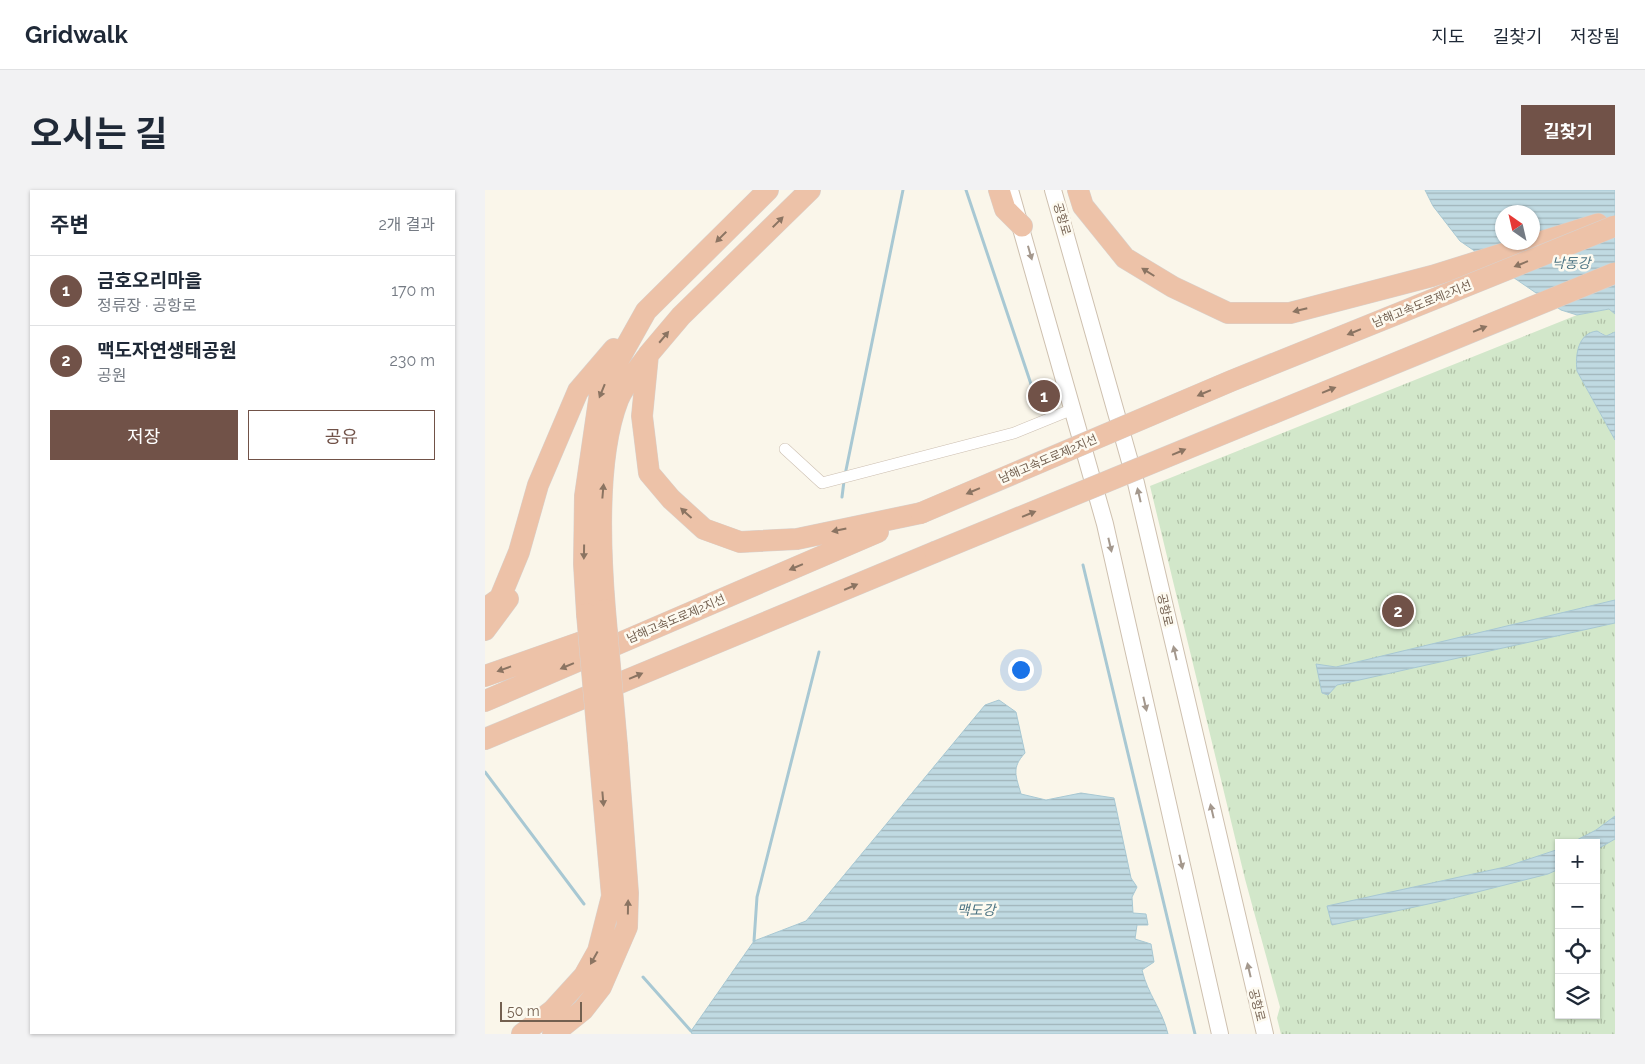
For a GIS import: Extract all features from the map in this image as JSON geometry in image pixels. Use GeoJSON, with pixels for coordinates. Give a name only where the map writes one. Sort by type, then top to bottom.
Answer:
{"type":"FeatureCollection","features":[{"type":"Feature","properties":{"kind":"highway"},"geometry":{"type":"LineString","coordinates":[[485,609],[499,598],[515,561],[539,485],[578,391],[646,311],[768,190]]}},
{"type":"Feature","properties":{"kind":"highway"},"geometry":{"type":"LineString","coordinates":[[596,612],[608,433],[619,398],[648,355],[681,316],[810,190]]}},
{"type":"Feature","properties":{"kind":"highway"},"geometry":{"type":"LineString","coordinates":[[999,190],[1005,209],[1022,226]]}},
{"type":"Feature","properties":{"kind":"highway"},"geometry":{"type":"LineString","coordinates":[[1078,190],[1083,206],[1125,258],[1173,288],[1228,313],[1290,313],[1432,276],[1615,218]]}},
{"type":"Feature","properties":{"kind":"highway","name":"남해고속도로제2지선"},"geometry":{"type":"LineString","coordinates":[[485,701],[1231,381],[1615,226]]}},
{"type":"Feature","properties":{"kind":"highway"},"geometry":{"type":"LineString","coordinates":[[485,739],[1615,273]]}},
{"type":"Feature","properties":{"kind":"highway"},"geometry":{"type":"LineString","coordinates":[[553,1034],[583,1010],[601,987],[627,927],[628,893],[608,748],[596,612],[584,564],[585,496],[600,393],[646,311]]}},
{"type":"Feature","properties":{"kind":"highway"},"geometry":{"type":"LineString","coordinates":[[648,355],[642,416],[649,473],[671,499],[704,529],[740,542],[797,539],[921,513]]}},
{"type":"Feature","properties":{"kind":"highway"},"geometry":{"type":"LineString","coordinates":[[485,630],[514,590],[526,567],[578,391]]}},
{"type":"Feature","properties":{"kind":"highway"},"geometry":{"type":"LineString","coordinates":[[485,676],[564,647],[749,587]]}},
{"type":"Feature","properties":{"kind":"highway"},"geometry":{"type":"LineString","coordinates":[[485,748],[543,715]]}},
{"type":"Feature","properties":{"kind":"highway"},"geometry":{"type":"LineString","coordinates":[[522,1034],[553,1010],[584,976],[598,951],[612,896],[608,748]]}},
{"type":"Feature","properties":{"kind":"main road"},"geometry":{"type":"LineString","coordinates":[[1010,190],[1022,226],[1105,524],[1220,1034]]}},
{"type":"Feature","properties":{"kind":"main road","name":"공항로"},"geometry":{"type":"LineString","coordinates":[[1053,190],[1136,483],[1265,1034]]}},
{"type":"Feature","properties":{"kind":"street"},"geometry":{"type":"LineString","coordinates":[[785,449],[822,484],[1015,433],[1073,408]]}},
{"type":"Feature","properties":{"kind":"green space"},"geometry":{"type":"Polygon","coordinates":[[[1609,309],[1615,314],[1615,332],[1606,336],[1600,332],[1577,371],[1615,440],[1615,1034],[1281,1034],[1277,1018],[1280,1007],[1245,879],[1150,486],[1577,315],[1609,309]]]}},
{"type":"Feature","properties":{"kind":"water","name":"낙동강"},"geometry":{"type":"Polygon","coordinates":[[[1425,190],[1615,190],[1615,314],[1609,309],[1577,315],[1561,310],[1460,241],[1433,206],[1425,190]]]}},
{"type":"Feature","properties":{"kind":"water"},"geometry":{"type":"Polygon","coordinates":[[[1597,331],[1606,336],[1615,332],[1615,440],[1577,371],[1577,352],[1582,340],[1597,331]]]}},
{"type":"Feature","properties":{"kind":"water"},"geometry":{"type":"Polygon","coordinates":[[[1615,600],[1615,623],[1337,685],[1328,695],[1322,693],[1316,664],[1336,667],[1615,600]]]}},
{"type":"Feature","properties":{"kind":"water","name":"맥도강"},"geometry":{"type":"Polygon","coordinates":[[[999,700],[1016,712],[1025,753],[1016,768],[1016,777],[1021,794],[1046,800],[1081,793],[1114,798],[1131,878],[1137,887],[1132,897],[1133,913],[1146,914],[1148,925],[1137,925],[1135,939],[1151,944],[1154,962],[1142,970],[1168,1034],[692,1034],[691,1031],[754,941],[806,921],[985,705],[999,700]]]}},
{"type":"Feature","properties":{"kind":"water"},"geometry":{"type":"Polygon","coordinates":[[[1615,816],[1615,839],[1600,848],[1600,839],[1579,839],[1596,830],[1615,816]]]}},
{"type":"Feature","properties":{"kind":"water"},"geometry":{"type":"Polygon","coordinates":[[[1555,850],[1555,871],[1548,874],[1442,901],[1332,925],[1327,906],[1505,867],[1555,850]]]}},
{"type":"Feature","properties":{"kind":"waterway"},"geometry":{"type":"LineString","coordinates":[[845,475],[903,190]]}},
{"type":"Feature","properties":{"kind":"waterway"},"geometry":{"type":"LineString","coordinates":[[966,190],[1040,411]]}},
{"type":"Feature","properties":{"kind":"waterway"},"geometry":{"type":"LineString","coordinates":[[842,497],[844,481]]}},
{"type":"Feature","properties":{"kind":"waterway"},"geometry":{"type":"LineString","coordinates":[[1083,565],[1195,1034]]}},
{"type":"Feature","properties":{"kind":"waterway"},"geometry":{"type":"LineString","coordinates":[[754,941],[757,897],[819,652]]}},
{"type":"Feature","properties":{"kind":"waterway"},"geometry":{"type":"LineString","coordinates":[[485,772],[584,904]]}},
{"type":"Feature","properties":{"kind":"waterway"},"geometry":{"type":"LineString","coordinates":[[643,977],[691,1031]]}},
{"type":"Feature","properties":{"kind":"place","name":"금호오리마을"},"geometry":{"type":"Point","coordinates":[1044,396]}},
{"type":"Feature","properties":{"kind":"place","name":"맥도자연생태공원"},"geometry":{"type":"Point","coordinates":[1398,611]}}]}
